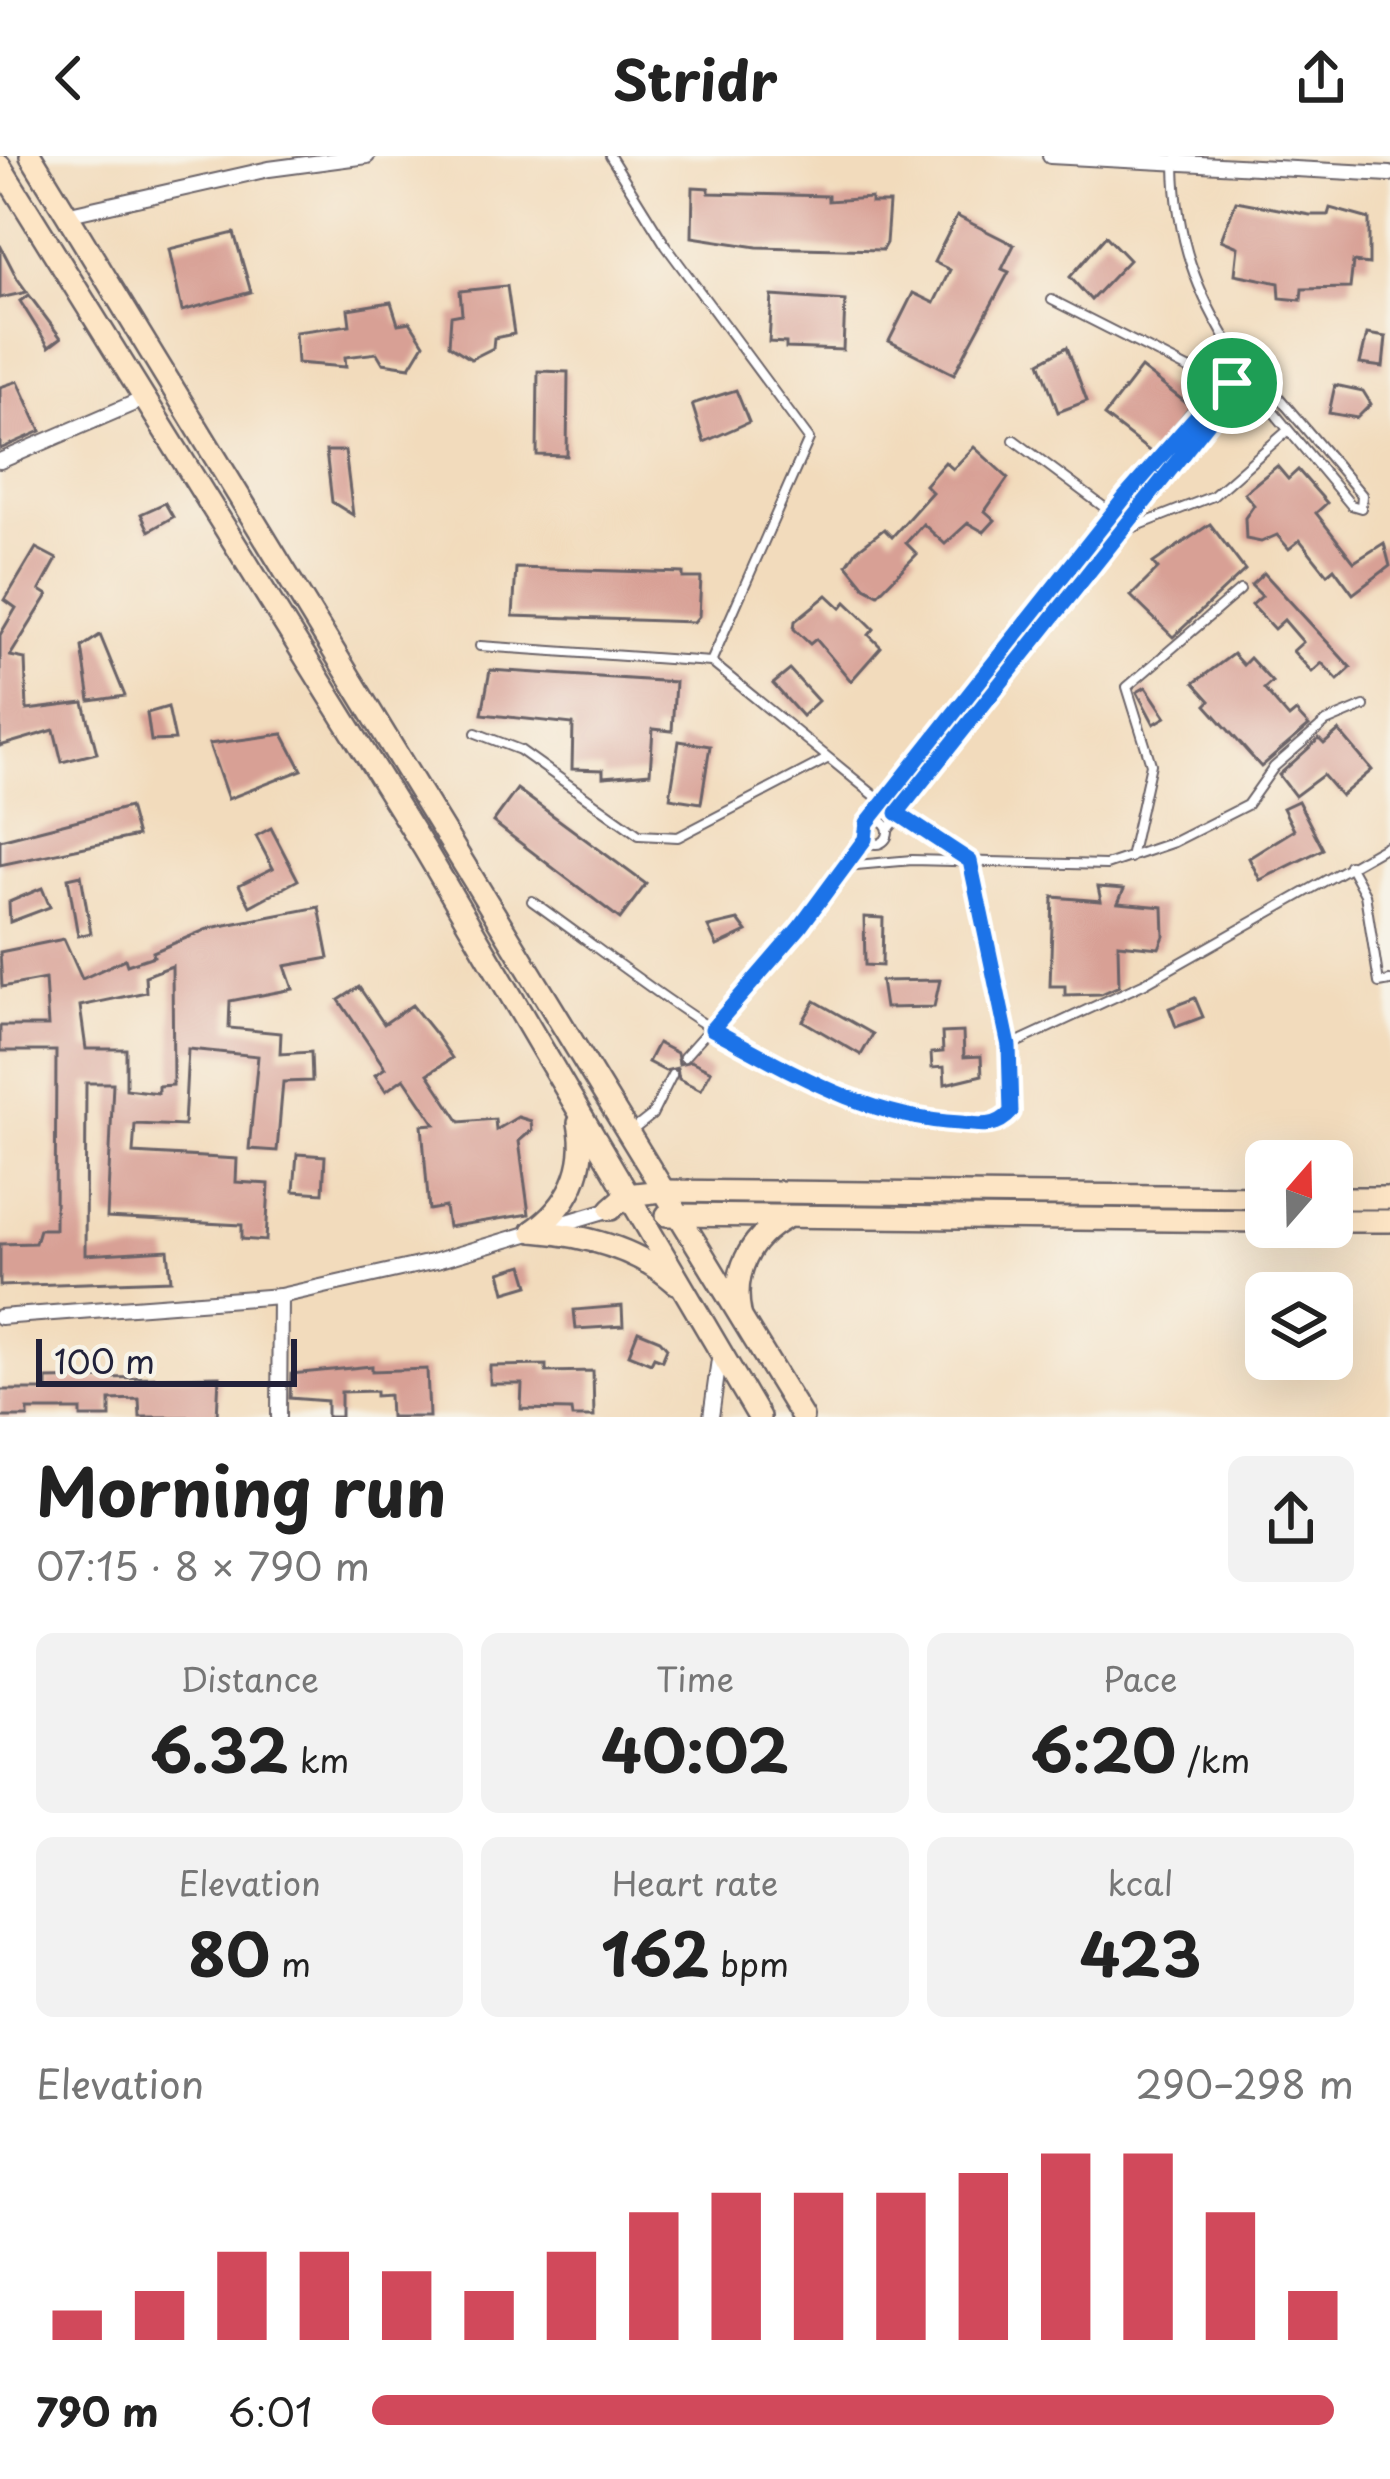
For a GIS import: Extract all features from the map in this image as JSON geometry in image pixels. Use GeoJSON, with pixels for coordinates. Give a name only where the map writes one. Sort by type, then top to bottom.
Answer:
{"type":"FeatureCollection","features":[{"type":"Feature","properties":{"kind":"main road"},"geometry":{"type":"LineString","coordinates":[[32,156],[802,1417]]}},
{"type":"Feature","properties":{"kind":"main road"},"geometry":{"type":"LineString","coordinates":[[0,166],[424,848],[573,1104],[626,1206],[692,1300],[759,1417]]}},
{"type":"Feature","properties":{"kind":"main road"},"geometry":{"type":"LineString","coordinates":[[533,1231],[564,1203],[577,1178],[582,1149],[573,1104]]}},
{"type":"Feature","properties":{"kind":"main road"},"geometry":{"type":"LineString","coordinates":[[626,1206],[662,1191],[1245,1197]]}},
{"type":"Feature","properties":{"kind":"main road"},"geometry":{"type":"LineString","coordinates":[[1353,1198],[1390,1198]]}},
{"type":"Feature","properties":{"kind":"main road"},"geometry":{"type":"LineString","coordinates":[[626,1206],[677,1216],[785,1219],[1245,1221]]}},
{"type":"Feature","properties":{"kind":"main road"},"geometry":{"type":"LineString","coordinates":[[742,1320],[738,1292],[742,1265],[764,1233],[785,1219]]}},
{"type":"Feature","properties":{"kind":"main road"},"geometry":{"type":"LineString","coordinates":[[1353,1221],[1390,1222]]}},
{"type":"Feature","properties":{"kind":"main road"},"geometry":{"type":"LineString","coordinates":[[533,1231],[619,1249],[668,1276],[692,1300]]}},
{"type":"Feature","properties":{"kind":"street"},"geometry":{"type":"LineString","coordinates":[[70,214],[269,169],[367,156]]}},
{"type":"Feature","properties":{"kind":"street"},"geometry":{"type":"LineString","coordinates":[[1050,156],[1390,174]]}},
{"type":"Feature","properties":{"kind":"street"},"geometry":{"type":"LineString","coordinates":[[0,461],[146,398]]}},
{"type":"Feature","properties":{"kind":"street"},"geometry":{"type":"LineString","coordinates":[[0,1317],[280,1296],[436,1261],[626,1206]]}},
{"type":"Feature","properties":{"kind":"street"},"geometry":{"type":"LineString","coordinates":[[280,1296],[280,1417]]}},
{"type":"Feature","properties":{"kind":"street"},"geometry":{"type":"LineString","coordinates":[[711,1417],[720,1352]]}},
{"type":"Feature","properties":{"kind":"lane"},"geometry":{"type":"LineString","coordinates":[[610,156],[666,246],[809,439],[711,662]]}},
{"type":"Feature","properties":{"kind":"lane"},"geometry":{"type":"LineString","coordinates":[[865,839],[882,842],[897,813],[1126,526],[1231,379],[1236,355],[1195,285],[1182,247],[1175,163]]}},
{"type":"Feature","properties":{"kind":"lane"},"geometry":{"type":"LineString","coordinates":[[1052,300],[1188,369],[1251,385],[1351,505],[1361,508],[1362,495],[1259,374],[1250,356],[1236,355]]}},
{"type":"Feature","properties":{"kind":"lane"},"geometry":{"type":"LineString","coordinates":[[1251,385],[1259,374]]}},
{"type":"Feature","properties":{"kind":"lane"},"geometry":{"type":"LineString","coordinates":[[684,1057],[845,866],[865,839],[864,828],[1111,517],[1231,379]]}},
{"type":"Feature","properties":{"kind":"lane"},"geometry":{"type":"LineString","coordinates":[[1014,440],[1126,526],[1142,525],[1213,496],[1287,431]]}},
{"type":"Feature","properties":{"kind":"lane"},"geometry":{"type":"LineString","coordinates":[[1130,859],[1151,764],[1127,687],[1240,590]]}},
{"type":"Feature","properties":{"kind":"lane"},"geometry":{"type":"LineString","coordinates":[[480,646],[711,662],[885,804],[970,861],[1009,1046],[1011,1112],[991,1125],[944,1123],[893,1117],[846,1100],[712,1029],[532,901]]}},
{"type":"Feature","properties":{"kind":"lane"},"geometry":{"type":"LineString","coordinates":[[845,866],[970,861],[1081,866],[1130,859],[1247,805],[1274,767],[1309,737],[1342,712],[1364,706]]}},
{"type":"Feature","properties":{"kind":"lane"},"geometry":{"type":"LineString","coordinates":[[476,733],[520,750],[639,835],[662,839],[678,837],[827,759]]}},
{"type":"Feature","properties":{"kind":"lane"},"geometry":{"type":"LineString","coordinates":[[872,820],[882,822],[888,830]]}},
{"type":"Feature","properties":{"kind":"lane"},"geometry":{"type":"LineString","coordinates":[[1009,1046],[1145,983],[1390,844]]}},
{"type":"Feature","properties":{"kind":"lane"},"geometry":{"type":"LineString","coordinates":[[1349,865],[1365,894],[1379,983],[1390,981]]}},
{"type":"Feature","properties":{"kind":"lane"},"geometry":{"type":"LineString","coordinates":[[627,1134],[652,1115],[672,1075]]}},
{"type":"Feature","properties":{"kind":"building"},"geometry":{"type":"Polygon","coordinates":[[[693,187],[709,188],[709,193],[828,196],[828,201],[871,198],[871,203],[889,203],[886,243],[882,250],[757,247],[692,237],[693,187]]]}},
{"type":"Feature","properties":{"kind":"building"},"geometry":{"type":"Polygon","coordinates":[[[1236,201],[1310,215],[1328,215],[1330,208],[1369,219],[1369,264],[1353,262],[1350,288],[1302,289],[1301,300],[1280,298],[1279,283],[1235,274],[1238,247],[1221,240],[1236,201]]]}},
{"type":"Feature","properties":{"kind":"building"},"geometry":{"type":"Polygon","coordinates":[[[957,216],[1014,245],[1002,269],[1009,272],[954,374],[889,341],[913,293],[934,303],[950,270],[934,262],[957,216]]]}},
{"type":"Feature","properties":{"kind":"building"},"geometry":{"type":"Polygon","coordinates":[[[234,233],[251,292],[182,311],[169,249],[234,233]]]}},
{"type":"Feature","properties":{"kind":"building"},"geometry":{"type":"Polygon","coordinates":[[[1106,236],[1129,260],[1091,300],[1070,277],[1106,236]]]}},
{"type":"Feature","properties":{"kind":"building"},"geometry":{"type":"Polygon","coordinates":[[[0,245],[17,278],[27,292],[0,298],[0,245]]]}},
{"type":"Feature","properties":{"kind":"building"},"geometry":{"type":"Polygon","coordinates":[[[507,286],[514,334],[494,338],[493,348],[471,359],[449,345],[451,316],[462,314],[460,291],[507,286]]]}},
{"type":"Feature","properties":{"kind":"building"},"geometry":{"type":"Polygon","coordinates":[[[29,295],[61,338],[49,347],[20,301],[29,295]]]}},
{"type":"Feature","properties":{"kind":"building"},"geometry":{"type":"Polygon","coordinates":[[[772,296],[845,301],[843,350],[786,348],[786,343],[769,342],[772,296]]]}},
{"type":"Feature","properties":{"kind":"building"},"geometry":{"type":"Polygon","coordinates":[[[391,302],[398,324],[410,322],[424,344],[410,367],[383,363],[377,353],[345,357],[346,367],[297,363],[295,332],[350,325],[348,309],[391,302]]]}},
{"type":"Feature","properties":{"kind":"building"},"geometry":{"type":"Polygon","coordinates":[[[1367,334],[1386,337],[1383,367],[1360,364],[1367,334]]]}},
{"type":"Feature","properties":{"kind":"building"},"geometry":{"type":"Polygon","coordinates":[[[1067,347],[1087,401],[1058,412],[1040,362],[1067,347]]]}},
{"type":"Feature","properties":{"kind":"building"},"geometry":{"type":"Polygon","coordinates":[[[1141,368],[1190,406],[1153,454],[1104,416],[1141,368]]]}},
{"type":"Feature","properties":{"kind":"building"},"geometry":{"type":"Polygon","coordinates":[[[538,371],[568,372],[567,456],[537,455],[538,371]]]}},
{"type":"Feature","properties":{"kind":"building"},"geometry":{"type":"Polygon","coordinates":[[[18,381],[41,431],[0,449],[0,387],[18,381]]]}},
{"type":"Feature","properties":{"kind":"building"},"geometry":{"type":"Polygon","coordinates":[[[1335,385],[1363,391],[1371,404],[1357,418],[1329,413],[1335,385]]]}},
{"type":"Feature","properties":{"kind":"building"},"geometry":{"type":"Polygon","coordinates":[[[736,390],[749,422],[704,442],[692,404],[736,390]]]}},
{"type":"Feature","properties":{"kind":"building"},"geometry":{"type":"Polygon","coordinates":[[[974,447],[1008,478],[985,511],[995,520],[984,532],[968,523],[945,544],[923,524],[906,543],[917,554],[878,594],[865,587],[847,565],[857,550],[884,529],[892,537],[932,492],[925,485],[945,462],[953,469],[974,447]]]}},
{"type":"Feature","properties":{"kind":"building"},"geometry":{"type":"Polygon","coordinates":[[[326,451],[345,451],[353,515],[332,502],[326,451]]]}},
{"type":"Feature","properties":{"kind":"building"},"geometry":{"type":"Polygon","coordinates":[[[1277,466],[1288,479],[1298,470],[1327,503],[1316,513],[1354,562],[1384,543],[1390,566],[1353,594],[1334,568],[1327,574],[1300,540],[1289,549],[1277,535],[1261,542],[1246,539],[1245,518],[1254,505],[1244,493],[1277,466]]]}},
{"type":"Feature","properties":{"kind":"building"},"geometry":{"type":"Polygon","coordinates":[[[165,503],[173,517],[149,531],[141,514],[165,503]]]}},
{"type":"Feature","properties":{"kind":"building"},"geometry":{"type":"Polygon","coordinates":[[[1210,524],[1245,570],[1173,637],[1131,596],[1158,569],[1153,563],[1210,524]]]}},
{"type":"Feature","properties":{"kind":"building"},"geometry":{"type":"Polygon","coordinates":[[[36,548],[57,559],[40,590],[48,595],[10,656],[25,659],[27,710],[84,703],[97,753],[62,762],[54,730],[0,746],[0,635],[16,608],[5,600],[36,548]]]}},
{"type":"Feature","properties":{"kind":"building"},"geometry":{"type":"Polygon","coordinates":[[[516,568],[683,573],[683,578],[701,578],[699,616],[694,622],[513,616],[516,568]]]}},
{"type":"Feature","properties":{"kind":"building"},"geometry":{"type":"Polygon","coordinates":[[[1264,573],[1351,668],[1338,680],[1322,663],[1312,672],[1293,651],[1303,642],[1284,620],[1274,629],[1252,605],[1262,596],[1251,585],[1264,573]]]}},
{"type":"Feature","properties":{"kind":"building"},"geometry":{"type":"Polygon","coordinates":[[[827,595],[841,608],[846,602],[866,621],[874,629],[869,635],[881,647],[851,681],[816,639],[810,644],[794,629],[795,621],[827,595]]]}},
{"type":"Feature","properties":{"kind":"building"},"geometry":{"type":"Polygon","coordinates":[[[100,635],[125,696],[90,701],[82,647],[100,635]]]}},
{"type":"Feature","properties":{"kind":"building"},"geometry":{"type":"Polygon","coordinates":[[[1233,654],[1243,665],[1250,658],[1272,682],[1264,689],[1289,718],[1296,712],[1309,726],[1261,767],[1206,705],[1210,701],[1194,683],[1233,654]]]}},
{"type":"Feature","properties":{"kind":"building"},"geometry":{"type":"Polygon","coordinates":[[[490,670],[675,682],[672,731],[653,729],[650,773],[603,777],[603,770],[572,769],[573,724],[482,714],[490,670]]]}},
{"type":"Feature","properties":{"kind":"building"},"geometry":{"type":"Polygon","coordinates":[[[790,670],[818,701],[802,716],[773,684],[790,670]]]}},
{"type":"Feature","properties":{"kind":"building"},"geometry":{"type":"Polygon","coordinates":[[[1146,687],[1166,717],[1154,724],[1137,692],[1146,687]]]}},
{"type":"Feature","properties":{"kind":"building"},"geometry":{"type":"Polygon","coordinates":[[[168,707],[175,740],[151,741],[147,713],[168,707]]]}},
{"type":"Feature","properties":{"kind":"building"},"geometry":{"type":"Polygon","coordinates":[[[1339,731],[1372,770],[1341,796],[1323,775],[1295,796],[1279,775],[1319,739],[1324,744],[1339,731]]]}},
{"type":"Feature","properties":{"kind":"building"},"geometry":{"type":"Polygon","coordinates":[[[283,734],[302,770],[228,799],[209,744],[283,734]]]}},
{"type":"Feature","properties":{"kind":"building"},"geometry":{"type":"Polygon","coordinates":[[[679,741],[710,746],[701,803],[670,798],[679,741]]]}},
{"type":"Feature","properties":{"kind":"building"},"geometry":{"type":"Polygon","coordinates":[[[517,789],[646,884],[620,919],[493,822],[517,789]]]}},
{"type":"Feature","properties":{"kind":"building"},"geometry":{"type":"Polygon","coordinates":[[[1298,801],[1323,849],[1260,880],[1249,858],[1294,830],[1283,808],[1298,801]]]}},
{"type":"Feature","properties":{"kind":"building"},"geometry":{"type":"Polygon","coordinates":[[[129,807],[137,836],[0,865],[0,840],[129,807]]]}},
{"type":"Feature","properties":{"kind":"building"},"geometry":{"type":"Polygon","coordinates":[[[271,828],[298,880],[250,906],[239,885],[273,868],[256,836],[271,828]]]}},
{"type":"Feature","properties":{"kind":"building"},"geometry":{"type":"Polygon","coordinates":[[[81,875],[91,933],[78,936],[68,878],[81,875]]]}},
{"type":"Feature","properties":{"kind":"building"},"geometry":{"type":"Polygon","coordinates":[[[1098,887],[1124,889],[1118,903],[1163,907],[1164,936],[1159,948],[1118,944],[1119,986],[1101,994],[1065,995],[1065,986],[1050,986],[1053,897],[1101,901],[1098,887]]]}},
{"type":"Feature","properties":{"kind":"building"},"geometry":{"type":"Polygon","coordinates":[[[42,888],[50,907],[10,922],[9,902],[42,888]]]}},
{"type":"Feature","properties":{"kind":"building"},"geometry":{"type":"Polygon","coordinates":[[[319,907],[329,958],[285,966],[293,989],[230,1001],[229,1028],[281,1033],[280,1054],[311,1052],[312,1081],[283,1082],[277,1151],[249,1149],[258,1056],[188,1049],[184,1126],[135,1124],[133,1153],[237,1159],[236,1182],[269,1184],[266,1241],[242,1239],[242,1225],[107,1218],[113,1083],[86,1083],[85,1255],[168,1250],[171,1280],[0,1286],[0,1244],[35,1243],[39,1229],[55,1229],[56,1051],[0,1051],[0,1026],[48,1026],[45,979],[2,987],[0,952],[64,939],[82,979],[125,959],[127,965],[154,956],[153,952],[210,928],[319,907]],[[172,966],[145,976],[146,992],[80,1006],[86,1049],[126,1049],[126,1089],[158,1093],[158,1086],[173,1085],[172,966]]]}},
{"type":"Feature","properties":{"kind":"building"},"geometry":{"type":"Polygon","coordinates":[[[864,917],[883,918],[882,966],[865,965],[864,917]]]}},
{"type":"Feature","properties":{"kind":"building"},"geometry":{"type":"Polygon","coordinates":[[[738,920],[747,932],[717,946],[708,927],[738,920]]]}},
{"type":"Feature","properties":{"kind":"building"},"geometry":{"type":"Polygon","coordinates":[[[940,980],[934,1007],[885,1008],[881,981],[940,980]]]}},
{"type":"Feature","properties":{"kind":"building"},"geometry":{"type":"Polygon","coordinates":[[[359,987],[384,1024],[412,1005],[436,1035],[452,1058],[428,1074],[460,1122],[495,1119],[496,1130],[518,1117],[531,1121],[532,1130],[519,1141],[529,1214],[448,1227],[445,1207],[429,1210],[422,1125],[435,1124],[404,1078],[386,1091],[375,1075],[385,1068],[339,1000],[359,987]]]}},
{"type":"Feature","properties":{"kind":"building"},"geometry":{"type":"Polygon","coordinates":[[[1195,998],[1203,1017],[1176,1027],[1169,1008],[1195,998]]]}},
{"type":"Feature","properties":{"kind":"building"},"geometry":{"type":"Polygon","coordinates":[[[815,1001],[873,1034],[861,1055],[803,1021],[815,1001]]]}},
{"type":"Feature","properties":{"kind":"building"},"geometry":{"type":"Polygon","coordinates":[[[963,1032],[964,1057],[981,1056],[982,1075],[945,1084],[944,1067],[932,1068],[931,1053],[943,1052],[942,1033],[963,1032]]]}},
{"type":"Feature","properties":{"kind":"building"},"geometry":{"type":"Polygon","coordinates":[[[658,1043],[677,1053],[679,1064],[691,1061],[711,1071],[701,1090],[679,1079],[677,1068],[665,1071],[648,1062],[658,1043]]]}},
{"type":"Feature","properties":{"kind":"building"},"geometry":{"type":"Polygon","coordinates":[[[297,1154],[325,1156],[323,1193],[294,1191],[297,1154]]]}},
{"type":"Feature","properties":{"kind":"building"},"geometry":{"type":"Polygon","coordinates":[[[523,1265],[529,1285],[505,1292],[500,1272],[523,1265]]]}},
{"type":"Feature","properties":{"kind":"building"},"geometry":{"type":"Polygon","coordinates":[[[622,1306],[623,1326],[576,1329],[574,1310],[622,1306]]]}},
{"type":"Feature","properties":{"kind":"building"},"geometry":{"type":"Polygon","coordinates":[[[638,1331],[667,1348],[662,1360],[654,1357],[651,1363],[629,1354],[638,1331]]]}},
{"type":"Feature","properties":{"kind":"building"},"geometry":{"type":"Polygon","coordinates":[[[546,1365],[546,1372],[593,1371],[594,1417],[572,1417],[571,1410],[521,1409],[522,1384],[490,1384],[490,1366],[546,1365]]]}},
{"type":"Feature","properties":{"kind":"building"},"geometry":{"type":"Polygon","coordinates":[[[372,1366],[372,1371],[427,1369],[429,1417],[390,1417],[389,1395],[376,1396],[376,1391],[341,1392],[341,1417],[327,1417],[327,1401],[290,1398],[291,1374],[372,1366]]]}},
{"type":"Feature","properties":{"kind":"building"},"geometry":{"type":"Polygon","coordinates":[[[219,1376],[217,1417],[140,1417],[139,1399],[110,1400],[110,1417],[81,1417],[81,1410],[28,1410],[28,1417],[0,1417],[0,1390],[47,1390],[47,1379],[219,1376]]]}},
{"type":"Feature","properties":{"kind":"route"},"geometry":{"type":"LineString","coordinates":[[1229,379],[1232,383],[1237,386],[897,813],[970,861],[1009,1046],[1011,1112],[991,1125],[893,1117],[846,1100],[712,1029],[800,927],[865,839],[867,823],[1076,566],[1126,496],[1229,379]]}}]}
